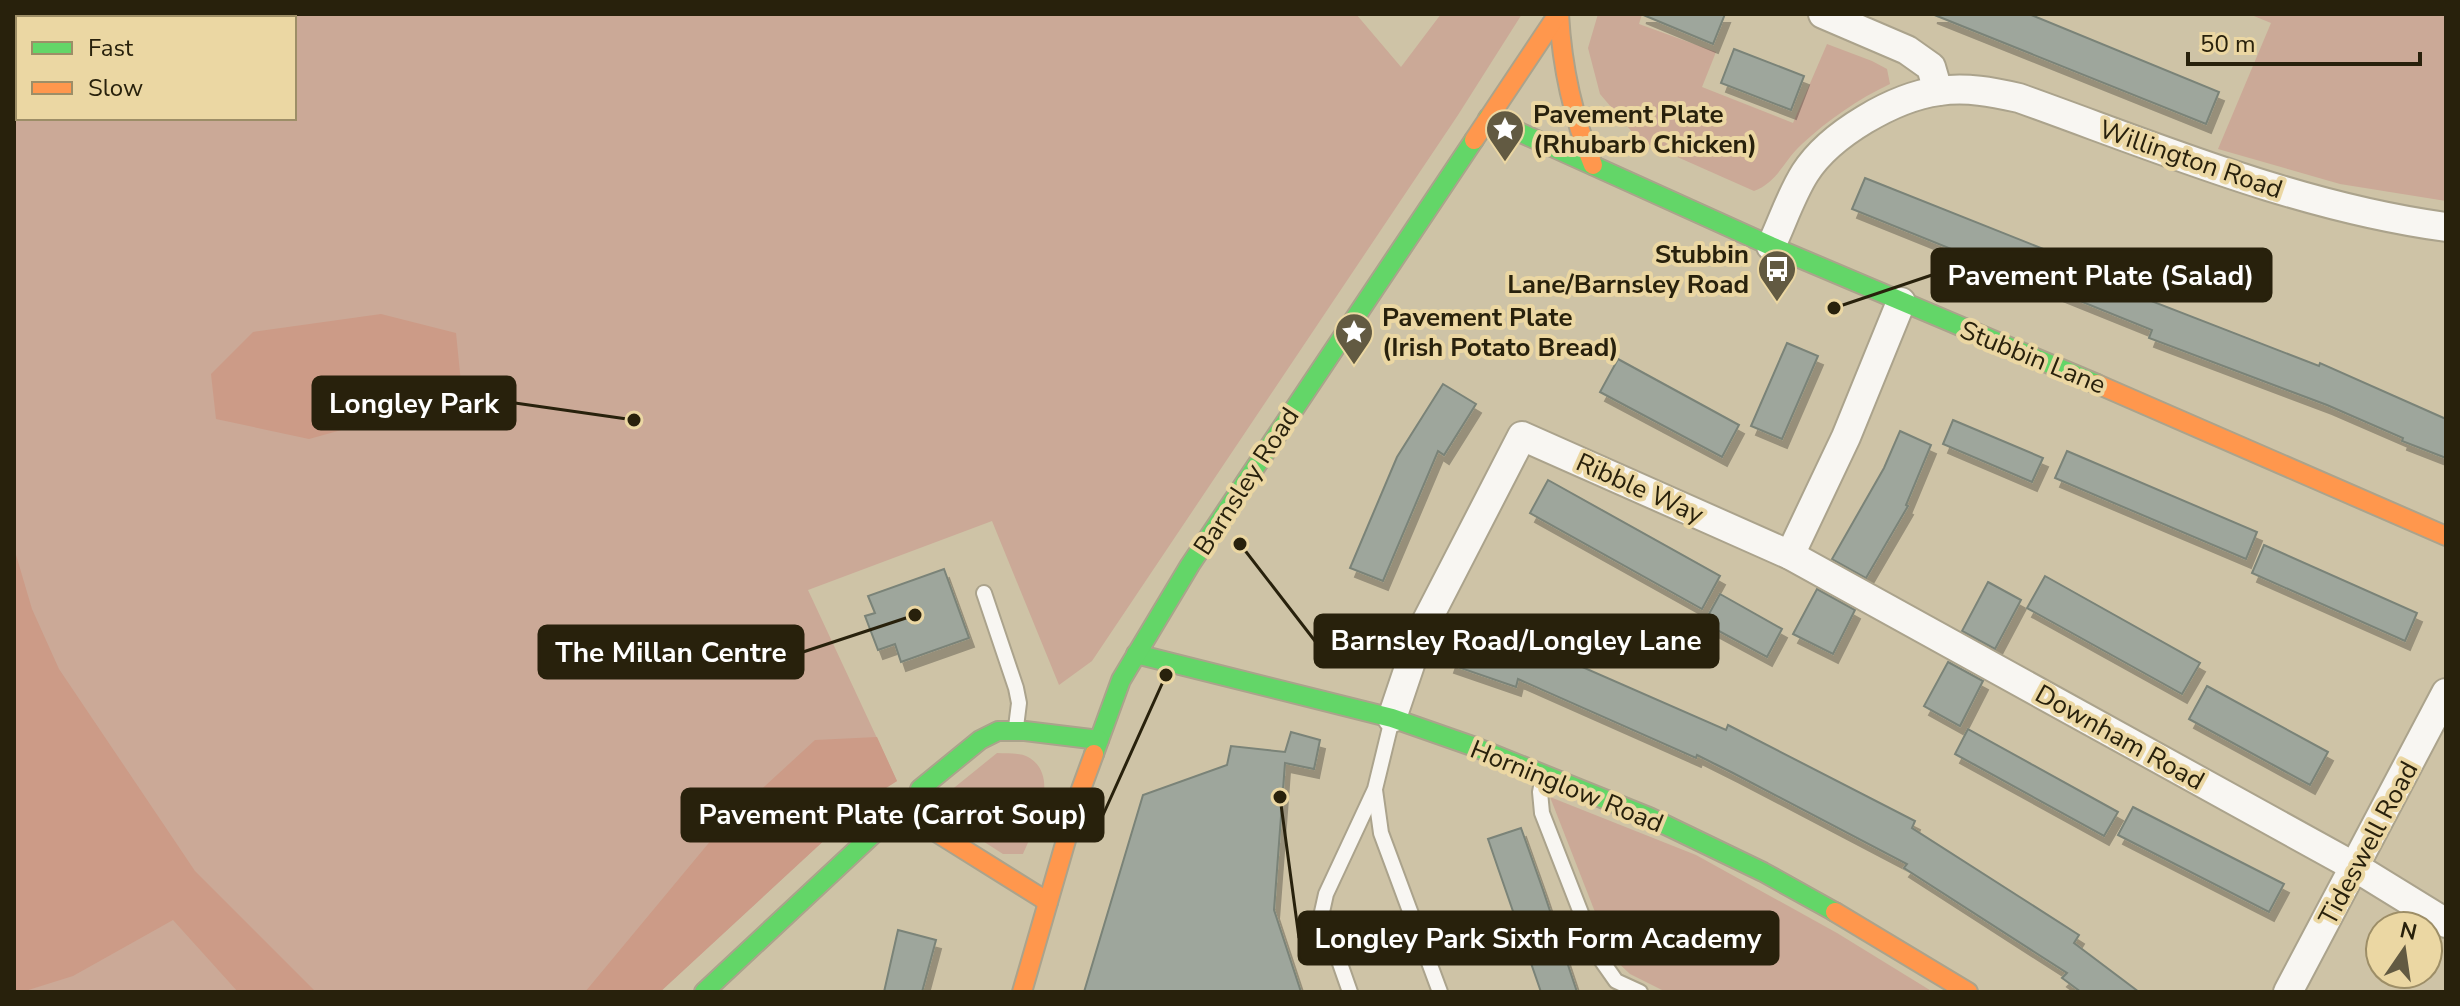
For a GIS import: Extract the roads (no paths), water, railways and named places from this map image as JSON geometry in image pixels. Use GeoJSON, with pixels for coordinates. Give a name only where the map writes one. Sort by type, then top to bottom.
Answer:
{"type":"FeatureCollection","features":[{"type":"Feature","properties":{"kind":"main road","name":"Barnsley Road"},"geometry":{"type":"LineString","coordinates":[[1022,992],[1080,792],[1121,680],[1255,466],[1558,14]]}},
{"type":"Feature","properties":{"kind":"main road"},"geometry":{"type":"LineString","coordinates":[[1558,14],[1560,63],[1567,101],[1593,165]]}},
{"type":"Feature","properties":{"kind":"main road","name":"Stubbin Lane"},"geometry":{"type":"LineString","coordinates":[[1488,118],[1771,246],[2172,415],[2446,536]]}},
{"type":"Feature","properties":{"kind":"main road","name":"Horninglow Road"},"geometry":{"type":"LineString","coordinates":[[1136,654],[1392,718],[1475,747],[1649,817],[1763,872],[1860,926],[1966,992]]}},
{"type":"Feature","properties":{"kind":"main road"},"geometry":{"type":"LineString","coordinates":[[1048,902],[928,827],[916,805],[920,789],[980,740],[998,731],[1099,740]]}},
{"type":"Feature","properties":{"kind":"main road"},"geometry":{"type":"LineString","coordinates":[[704,992],[882,826],[916,805]]}},
{"type":"Feature","properties":{"kind":"street"},"geometry":{"type":"LineString","coordinates":[[1823,14],[1907,50],[1931,67],[1938,91]]}},
{"type":"Feature","properties":{"kind":"street","name":"Willington Road"},"geometry":{"type":"LineString","coordinates":[[1771,246],[1805,173],[1833,140],[1868,117],[1938,91],[1978,89],[2019,98],[2283,192],[2446,227]]}},
{"type":"Feature","properties":{"kind":"street"},"geometry":{"type":"LineString","coordinates":[[1790,555],[1846,437],[1901,302]]}},
{"type":"Feature","properties":{"kind":"street","name":"Ribble Way"},"geometry":{"type":"LineString","coordinates":[[1392,718],[1421,632],[1522,436],[1790,555]]}},
{"type":"Feature","properties":{"kind":"street","name":"Downham Road"},"geometry":{"type":"LineString","coordinates":[[1790,555],[2355,867],[2446,923]]}},
{"type":"Feature","properties":{"kind":"street","name":"Tideswell Road"},"geometry":{"type":"LineString","coordinates":[[2288,992],[2446,693]]}},
{"type":"Feature","properties":{"kind":"lane"},"geometry":{"type":"LineString","coordinates":[[984,593],[1016,688],[1019,703],[1015,731]]}},
{"type":"Feature","properties":{"kind":"lane"},"geometry":{"type":"LineString","coordinates":[[1350,992],[1322,912],[1326,894],[1375,789],[1392,718]]}},
{"type":"Feature","properties":{"kind":"lane"},"geometry":{"type":"LineString","coordinates":[[1543,775],[1540,792],[1542,813],[1597,954],[1616,981],[1640,992]]}},
{"type":"Feature","properties":{"kind":"lane"},"geometry":{"type":"LineString","coordinates":[[1375,789],[1381,833],[1440,992]]}},
{"type":"Feature","properties":{"kind":"place","name":"Pavement Plate (Rhubarb Chicken)"},"geometry":{"type":"Point","coordinates":[1505,163]}},
{"type":"Feature","properties":{"kind":"place","name":"Stubbin Lane/Barnsley Road"},"geometry":{"type":"Point","coordinates":[1777,303]}},
{"type":"Feature","properties":{"kind":"place","name":"Pavement Plate (Salad)"},"geometry":{"type":"Point","coordinates":[1834,308]}},
{"type":"Feature","properties":{"kind":"place","name":"Pavement Plate (Irish Potato Bread)"},"geometry":{"type":"Point","coordinates":[1354,366]}},
{"type":"Feature","properties":{"kind":"place","name":"Longley Park"},"geometry":{"type":"Point","coordinates":[634,420]}},
{"type":"Feature","properties":{"kind":"place","name":"Barnsley Road/Longley Lane"},"geometry":{"type":"Point","coordinates":[1240,544]}},
{"type":"Feature","properties":{"kind":"place","name":"The Millan Centre"},"geometry":{"type":"Point","coordinates":[915,615]}},
{"type":"Feature","properties":{"kind":"place","name":"Pavement Plate (Carrot Soup)"},"geometry":{"type":"Point","coordinates":[1166,675]}},
{"type":"Feature","properties":{"kind":"place","name":"Longley Park Sixth Form Academy"},"geometry":{"type":"Point","coordinates":[1280,797]}}]}
